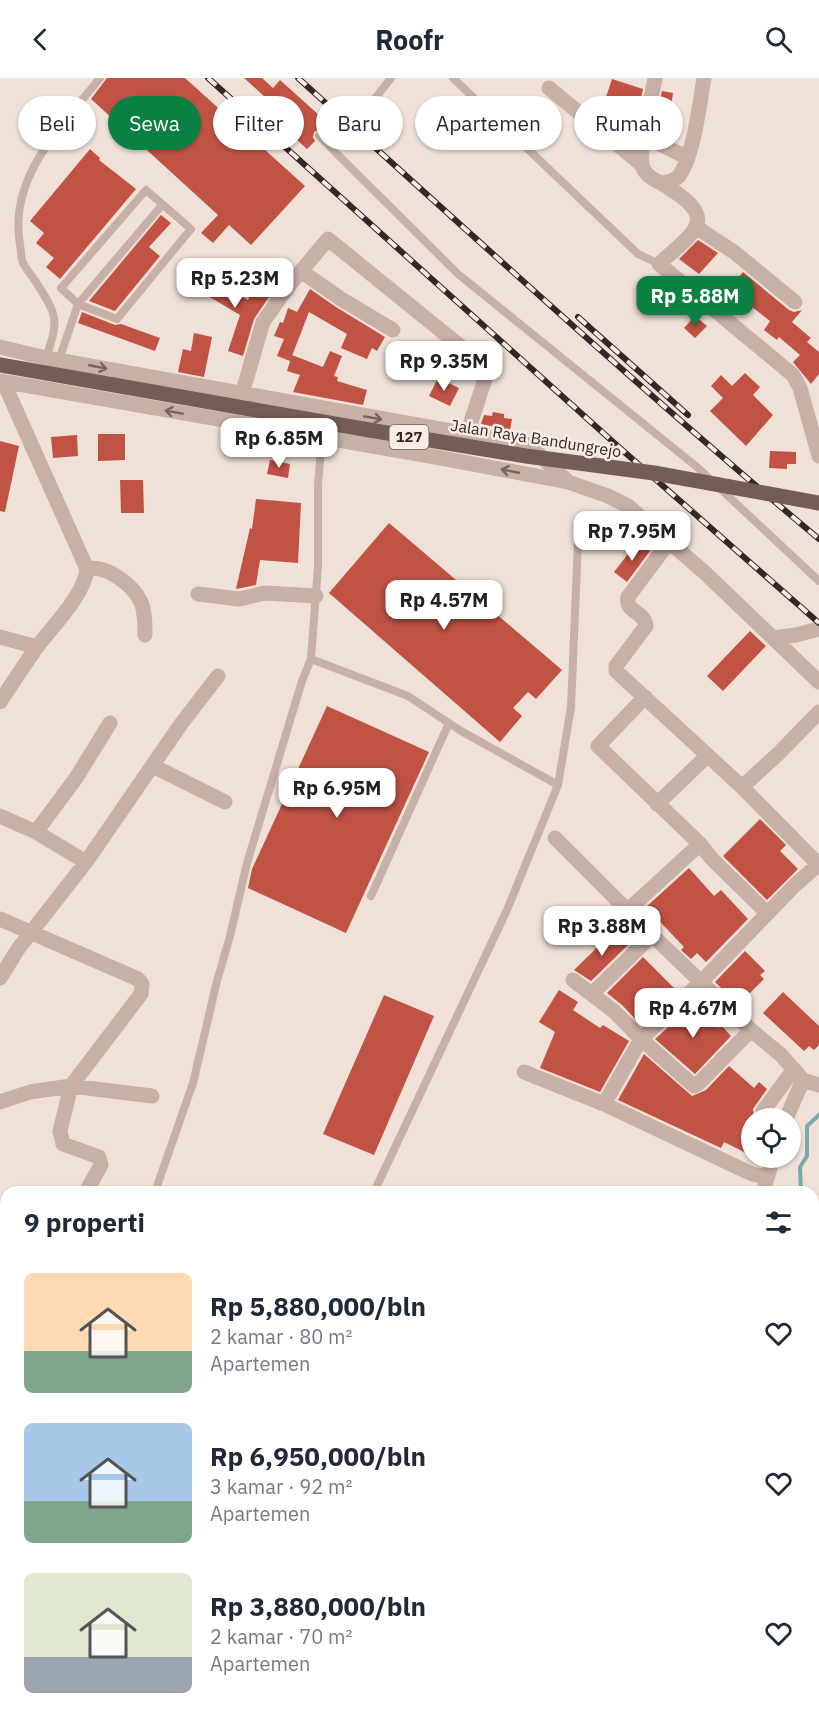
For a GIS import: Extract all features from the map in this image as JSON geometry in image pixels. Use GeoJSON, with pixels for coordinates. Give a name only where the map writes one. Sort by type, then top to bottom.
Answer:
{"type":"FeatureCollection","features":[{"type":"Feature","properties":{"kind":"main road","name":"Jalan Raya Bandungrejo"},"geometry":{"type":"LineString","coordinates":[[0,365],[369,430],[526,456],[654,473],[819,503]]}},
{"type":"Feature","properties":{"kind":"street"},"geometry":{"type":"LineString","coordinates":[[652,96],[655,78]]}},
{"type":"Feature","properties":{"kind":"street"},"geometry":{"type":"LineString","coordinates":[[661,183],[671,182],[678,177],[688,158],[704,78]]}},
{"type":"Feature","properties":{"kind":"street"},"geometry":{"type":"LineString","coordinates":[[549,88],[642,165],[648,175],[679,194],[697,214],[694,232],[659,264],[793,375],[800,387],[819,456]]}},
{"type":"Feature","properties":{"kind":"street"},"geometry":{"type":"LineString","coordinates":[[642,165],[643,150]]}},
{"type":"Feature","properties":{"kind":"street"},"geometry":{"type":"LineString","coordinates":[[672,150],[688,158]]}},
{"type":"Feature","properties":{"kind":"street"},"geometry":{"type":"LineString","coordinates":[[696,227],[734,252],[795,302]]}},
{"type":"Feature","properties":{"kind":"street"},"geometry":{"type":"LineString","coordinates":[[242,394],[264,322],[300,271],[328,239],[412,309],[482,363],[487,373],[467,434]]}},
{"type":"Feature","properties":{"kind":"street"},"geometry":{"type":"LineString","coordinates":[[300,271],[393,330]]}},
{"type":"Feature","properties":{"kind":"street"},"geometry":{"type":"LineString","coordinates":[[0,347],[52,359],[528,445],[568,482]]}},
{"type":"Feature","properties":{"kind":"street"},"geometry":{"type":"LineString","coordinates":[[2,381],[568,482],[608,496],[628,506],[704,572],[819,682]]}},
{"type":"Feature","properties":{"kind":"street"},"geometry":{"type":"LineString","coordinates":[[0,702],[37,647],[61,619],[86,578],[87,569],[2,381]]}},
{"type":"Feature","properties":{"kind":"street"},"geometry":{"type":"LineString","coordinates":[[604,1104],[641,1039],[702,981],[766,913],[819,865],[742,787],[615,671],[646,626],[646,621],[642,616],[629,607],[626,602],[628,597],[669,542]]}},
{"type":"Feature","properties":{"kind":"street"},"geometry":{"type":"LineString","coordinates":[[87,569],[93,567],[108,572],[134,593],[140,600],[144,611],[145,635]]}},
{"type":"Feature","properties":{"kind":"street"},"geometry":{"type":"LineString","coordinates":[[198,594],[239,599],[265,593],[316,596]]}},
{"type":"Feature","properties":{"kind":"street"},"geometry":{"type":"LineString","coordinates":[[773,638],[819,629]]}},
{"type":"Feature","properties":{"kind":"street"},"geometry":{"type":"LineString","coordinates":[[0,637],[37,647]]}},
{"type":"Feature","properties":{"kind":"street"},"geometry":{"type":"LineString","coordinates":[[0,978],[31,932],[86,862],[181,724],[218,676]]}},
{"type":"Feature","properties":{"kind":"street"},"geometry":{"type":"LineString","coordinates":[[645,697],[598,746],[700,844],[766,913]]}},
{"type":"Feature","properties":{"kind":"street"},"geometry":{"type":"LineString","coordinates":[[742,787],[819,712]]}},
{"type":"Feature","properties":{"kind":"street"},"geometry":{"type":"LineString","coordinates":[[36,832],[76,778],[110,723]]}},
{"type":"Feature","properties":{"kind":"street"},"geometry":{"type":"LineString","coordinates":[[657,804],[706,756]]}},
{"type":"Feature","properties":{"kind":"street"},"geometry":{"type":"LineString","coordinates":[[153,766],[225,802]]}},
{"type":"Feature","properties":{"kind":"street"},"geometry":{"type":"LineString","coordinates":[[0,816],[36,832],[86,862]]}},
{"type":"Feature","properties":{"kind":"street"},"geometry":{"type":"LineString","coordinates":[[555,838],[751,1030],[799,1074],[819,1085]]}},
{"type":"Feature","properties":{"kind":"street"},"geometry":{"type":"LineString","coordinates":[[627,911],[700,844]]}},
{"type":"Feature","properties":{"kind":"street"},"geometry":{"type":"LineString","coordinates":[[0,919],[138,979],[142,984],[141,993],[71,1086],[60,1138],[63,1144],[99,1156],[101,1165],[90,1186]]}},
{"type":"Feature","properties":{"kind":"street"},"geometry":{"type":"LineString","coordinates":[[592,994],[652,935]]}},
{"type":"Feature","properties":{"kind":"street"},"geometry":{"type":"LineString","coordinates":[[573,980],[615,1012],[641,1039],[694,1086],[751,1030]]}},
{"type":"Feature","properties":{"kind":"street"},"geometry":{"type":"LineString","coordinates":[[524,1072],[604,1104],[752,1174],[765,1185],[770,1168]]}},
{"type":"Feature","properties":{"kind":"street"},"geometry":{"type":"LineString","coordinates":[[765,1108],[799,1074]]}},
{"type":"Feature","properties":{"kind":"street"},"geometry":{"type":"LineString","coordinates":[[789,1108],[799,1074]]}},
{"type":"Feature","properties":{"kind":"street"},"geometry":{"type":"LineString","coordinates":[[0,1102],[30,1092],[71,1086],[152,1096]]}},
{"type":"Feature","properties":{"kind":"lane"},"geometry":{"type":"LineString","coordinates":[[52,359],[56,329],[53,309],[23,263],[17,227],[23,189],[36,160],[100,78]]}},
{"type":"Feature","properties":{"kind":"lane"},"geometry":{"type":"LineString","coordinates":[[377,96],[391,78]]}},
{"type":"Feature","properties":{"kind":"lane"},"geometry":{"type":"LineString","coordinates":[[453,78],[639,254],[659,264]]}},
{"type":"Feature","properties":{"kind":"lane"},"geometry":{"type":"LineString","coordinates":[[333,150],[458,274],[697,467],[819,581]]}},
{"type":"Feature","properties":{"kind":"lane"},"geometry":{"type":"LineString","coordinates":[[146,190],[162,205],[191,229],[117,318],[78,304],[61,288],[146,190]]}},
{"type":"Feature","properties":{"kind":"lane"},"geometry":{"type":"LineString","coordinates":[[52,359],[78,304],[162,205]]}},
{"type":"Feature","properties":{"kind":"lane"},"geometry":{"type":"LineString","coordinates":[[157,1186],[193,1083],[247,863],[292,712],[311,659],[316,596],[318,485],[322,438]]}},
{"type":"Feature","properties":{"kind":"lane"},"geometry":{"type":"LineString","coordinates":[[377,1186],[507,910],[558,785],[571,708],[578,542]]}},
{"type":"Feature","properties":{"kind":"lane"},"geometry":{"type":"LineString","coordinates":[[311,659],[408,696],[449,723],[558,785]]}},
{"type":"Feature","properties":{"kind":"lane"},"geometry":{"type":"LineString","coordinates":[[371,896],[449,723]]}},
{"type":"Feature","properties":{"kind":"building"},"geometry":{"type":"Polygon","coordinates":[[[107,78],[185,78],[213,103],[213,150],[265,150],[305,186],[251,245],[229,225],[213,243],[201,233],[218,215],[147,150],[201,150],[201,96],[108,96],[108,115],[96,104],[96,96],[93,96],[107,78]]]}},
{"type":"Feature","properties":{"kind":"building"},"geometry":{"type":"Polygon","coordinates":[[[244,78],[262,78],[273,88],[280,80],[298,96],[264,96],[244,78]]]}},
{"type":"Feature","properties":{"kind":"building"},"geometry":{"type":"Polygon","coordinates":[[[612,79],[643,89],[642,96],[606,96],[612,79]]]}},
{"type":"Feature","properties":{"kind":"building"},"geometry":{"type":"Polygon","coordinates":[[[662,91],[673,93],[673,96],[661,96],[662,91]]]}},
{"type":"Feature","properties":{"kind":"building"},"geometry":{"type":"Polygon","coordinates":[[[304,102],[316,112],[316,131],[313,137],[315,141],[307,149],[304,146],[304,102]]]}},
{"type":"Feature","properties":{"kind":"building"},"geometry":{"type":"Polygon","coordinates":[[[89,150],[136,189],[60,279],[46,267],[54,258],[36,243],[44,233],[30,221],[89,150]]]}},
{"type":"Feature","properties":{"kind":"building"},"geometry":{"type":"Polygon","coordinates":[[[161,215],[171,223],[149,247],[160,256],[115,311],[89,301],[161,215]]]}},
{"type":"Feature","properties":{"kind":"building"},"geometry":{"type":"Polygon","coordinates":[[[698,240],[718,253],[699,274],[679,259],[698,240]]]}},
{"type":"Feature","properties":{"kind":"building"},"geometry":{"type":"Polygon","coordinates":[[[743,272],[789,310],[794,312],[802,310],[792,322],[811,338],[807,342],[819,352],[819,374],[811,384],[793,362],[800,355],[779,337],[777,340],[764,330],[770,321],[739,297],[731,305],[722,297],[743,272]]]}},
{"type":"Feature","properties":{"kind":"building"},"geometry":{"type":"Polygon","coordinates":[[[201,273],[248,300],[253,289],[269,297],[254,319],[243,356],[228,351],[240,315],[193,287],[201,273]]]}},
{"type":"Feature","properties":{"kind":"building"},"geometry":{"type":"Polygon","coordinates":[[[310,289],[385,337],[377,351],[372,348],[367,359],[341,348],[347,334],[309,312],[290,361],[277,356],[284,339],[274,336],[280,322],[283,323],[288,308],[297,312],[310,289]]]}},
{"type":"Feature","properties":{"kind":"building"},"geometry":{"type":"Polygon","coordinates":[[[82,312],[115,325],[121,324],[160,338],[155,351],[78,323],[82,312]]]}},
{"type":"Feature","properties":{"kind":"building"},"geometry":{"type":"Polygon","coordinates":[[[695,316],[707,326],[695,338],[684,328],[695,316]]]}},
{"type":"Feature","properties":{"kind":"building"},"geometry":{"type":"Polygon","coordinates":[[[194,333],[212,337],[204,377],[178,372],[183,349],[191,351],[194,333]]]}},
{"type":"Feature","properties":{"kind":"building"},"geometry":{"type":"Polygon","coordinates":[[[330,351],[342,356],[334,376],[338,377],[337,381],[367,390],[363,405],[293,392],[300,375],[287,371],[292,355],[323,367],[330,351]]]}},
{"type":"Feature","properties":{"kind":"building"},"geometry":{"type":"Polygon","coordinates":[[[745,373],[760,387],[753,395],[773,415],[746,446],[710,411],[723,398],[711,386],[721,375],[732,386],[745,373]]]}},
{"type":"Feature","properties":{"kind":"building"},"geometry":{"type":"Polygon","coordinates":[[[438,378],[459,388],[450,406],[429,396],[438,378]]]}},
{"type":"Feature","properties":{"kind":"building"},"geometry":{"type":"Polygon","coordinates":[[[493,412],[504,414],[504,418],[512,419],[510,430],[481,424],[484,415],[492,416],[493,412]]]}},
{"type":"Feature","properties":{"kind":"building"},"geometry":{"type":"Polygon","coordinates":[[[98,434],[125,434],[125,460],[98,461],[98,434]]]}},
{"type":"Feature","properties":{"kind":"building"},"geometry":{"type":"Polygon","coordinates":[[[77,435],[78,456],[53,458],[51,437],[77,435]]]}},
{"type":"Feature","properties":{"kind":"building"},"geometry":{"type":"Polygon","coordinates":[[[0,441],[19,446],[5,512],[0,511],[0,441]]]}},
{"type":"Feature","properties":{"kind":"building"},"geometry":{"type":"Polygon","coordinates":[[[770,451],[796,452],[796,464],[787,464],[787,469],[769,468],[770,451]]]}},
{"type":"Feature","properties":{"kind":"building"},"geometry":{"type":"Polygon","coordinates":[[[270,460],[290,464],[288,478],[267,474],[270,460]]]}},
{"type":"Feature","properties":{"kind":"building"},"geometry":{"type":"Polygon","coordinates":[[[120,480],[143,480],[144,513],[121,513],[120,480]]]}},
{"type":"Feature","properties":{"kind":"building"},"geometry":{"type":"Polygon","coordinates":[[[256,499],[301,503],[298,563],[260,560],[256,585],[236,589],[250,528],[252,529],[256,499]]]}},
{"type":"Feature","properties":{"kind":"building"},"geometry":{"type":"Polygon","coordinates":[[[389,523],[562,670],[536,699],[528,692],[513,708],[522,716],[500,742],[329,593],[389,523]]]}},
{"type":"Feature","properties":{"kind":"building"},"geometry":{"type":"Polygon","coordinates":[[[638,541],[650,551],[627,582],[614,572],[638,541]]]}},
{"type":"Feature","properties":{"kind":"building"},"geometry":{"type":"Polygon","coordinates":[[[750,631],[766,646],[723,691],[707,676],[750,631]]]}},
{"type":"Feature","properties":{"kind":"building"},"geometry":{"type":"Polygon","coordinates":[[[327,706],[429,752],[346,933],[248,888],[252,869],[327,706]]]}},
{"type":"Feature","properties":{"kind":"building"},"geometry":{"type":"Polygon","coordinates":[[[760,819],[786,845],[780,851],[798,869],[767,900],[723,856],[760,819]]]}},
{"type":"Feature","properties":{"kind":"building"},"geometry":{"type":"Polygon","coordinates":[[[689,868],[714,896],[721,890],[748,919],[706,962],[697,953],[691,959],[681,950],[684,947],[646,907],[689,868]]]}},
{"type":"Feature","properties":{"kind":"building"},"geometry":{"type":"Polygon","coordinates":[[[614,931],[628,945],[591,981],[574,970],[614,931]]]}},
{"type":"Feature","properties":{"kind":"building"},"geometry":{"type":"Polygon","coordinates":[[[745,951],[765,971],[760,975],[764,979],[744,999],[746,1001],[741,1007],[715,982],[745,951]]]}},
{"type":"Feature","properties":{"kind":"building"},"geometry":{"type":"Polygon","coordinates":[[[643,957],[677,991],[641,1025],[607,993],[643,957]]]}},
{"type":"Feature","properties":{"kind":"building"},"geometry":{"type":"Polygon","coordinates":[[[559,990],[578,1002],[573,1010],[600,1028],[603,1025],[629,1041],[600,1092],[540,1068],[555,1032],[539,1022],[559,990]]]}},
{"type":"Feature","properties":{"kind":"building"},"geometry":{"type":"Polygon","coordinates":[[[783,992],[819,1026],[819,1045],[814,1050],[809,1046],[804,1051],[763,1013],[783,992]]]}},
{"type":"Feature","properties":{"kind":"building"},"geometry":{"type":"Polygon","coordinates":[[[384,995],[434,1016],[374,1155],[323,1134],[384,995]]]}},
{"type":"Feature","properties":{"kind":"building"},"geometry":{"type":"Polygon","coordinates":[[[695,1003],[718,1028],[721,1025],[731,1036],[695,1074],[655,1039],[695,1003]]]}},
{"type":"Feature","properties":{"kind":"building"},"geometry":{"type":"Polygon","coordinates":[[[644,1054],[692,1096],[706,1090],[729,1066],[754,1088],[759,1082],[767,1089],[754,1108],[741,1108],[741,1150],[724,1142],[721,1148],[618,1100],[644,1054]]]}},
{"type":"Feature","properties":{"kind":"waterway"},"geometry":{"type":"LineString","coordinates":[[801,1186],[800,1167],[807,1156],[807,1126],[819,1115]]}},
{"type":"Feature","properties":{"kind":"railway"},"geometry":{"type":"LineString","coordinates":[[208,78],[621,449],[819,623]]}},
{"type":"Feature","properties":{"kind":"railway"},"geometry":{"type":"LineString","coordinates":[[298,78],[621,369],[819,539]]}},
{"type":"Feature","properties":{"kind":"railway"},"geometry":{"type":"LineString","coordinates":[[578,317],[688,415]]}}]}
